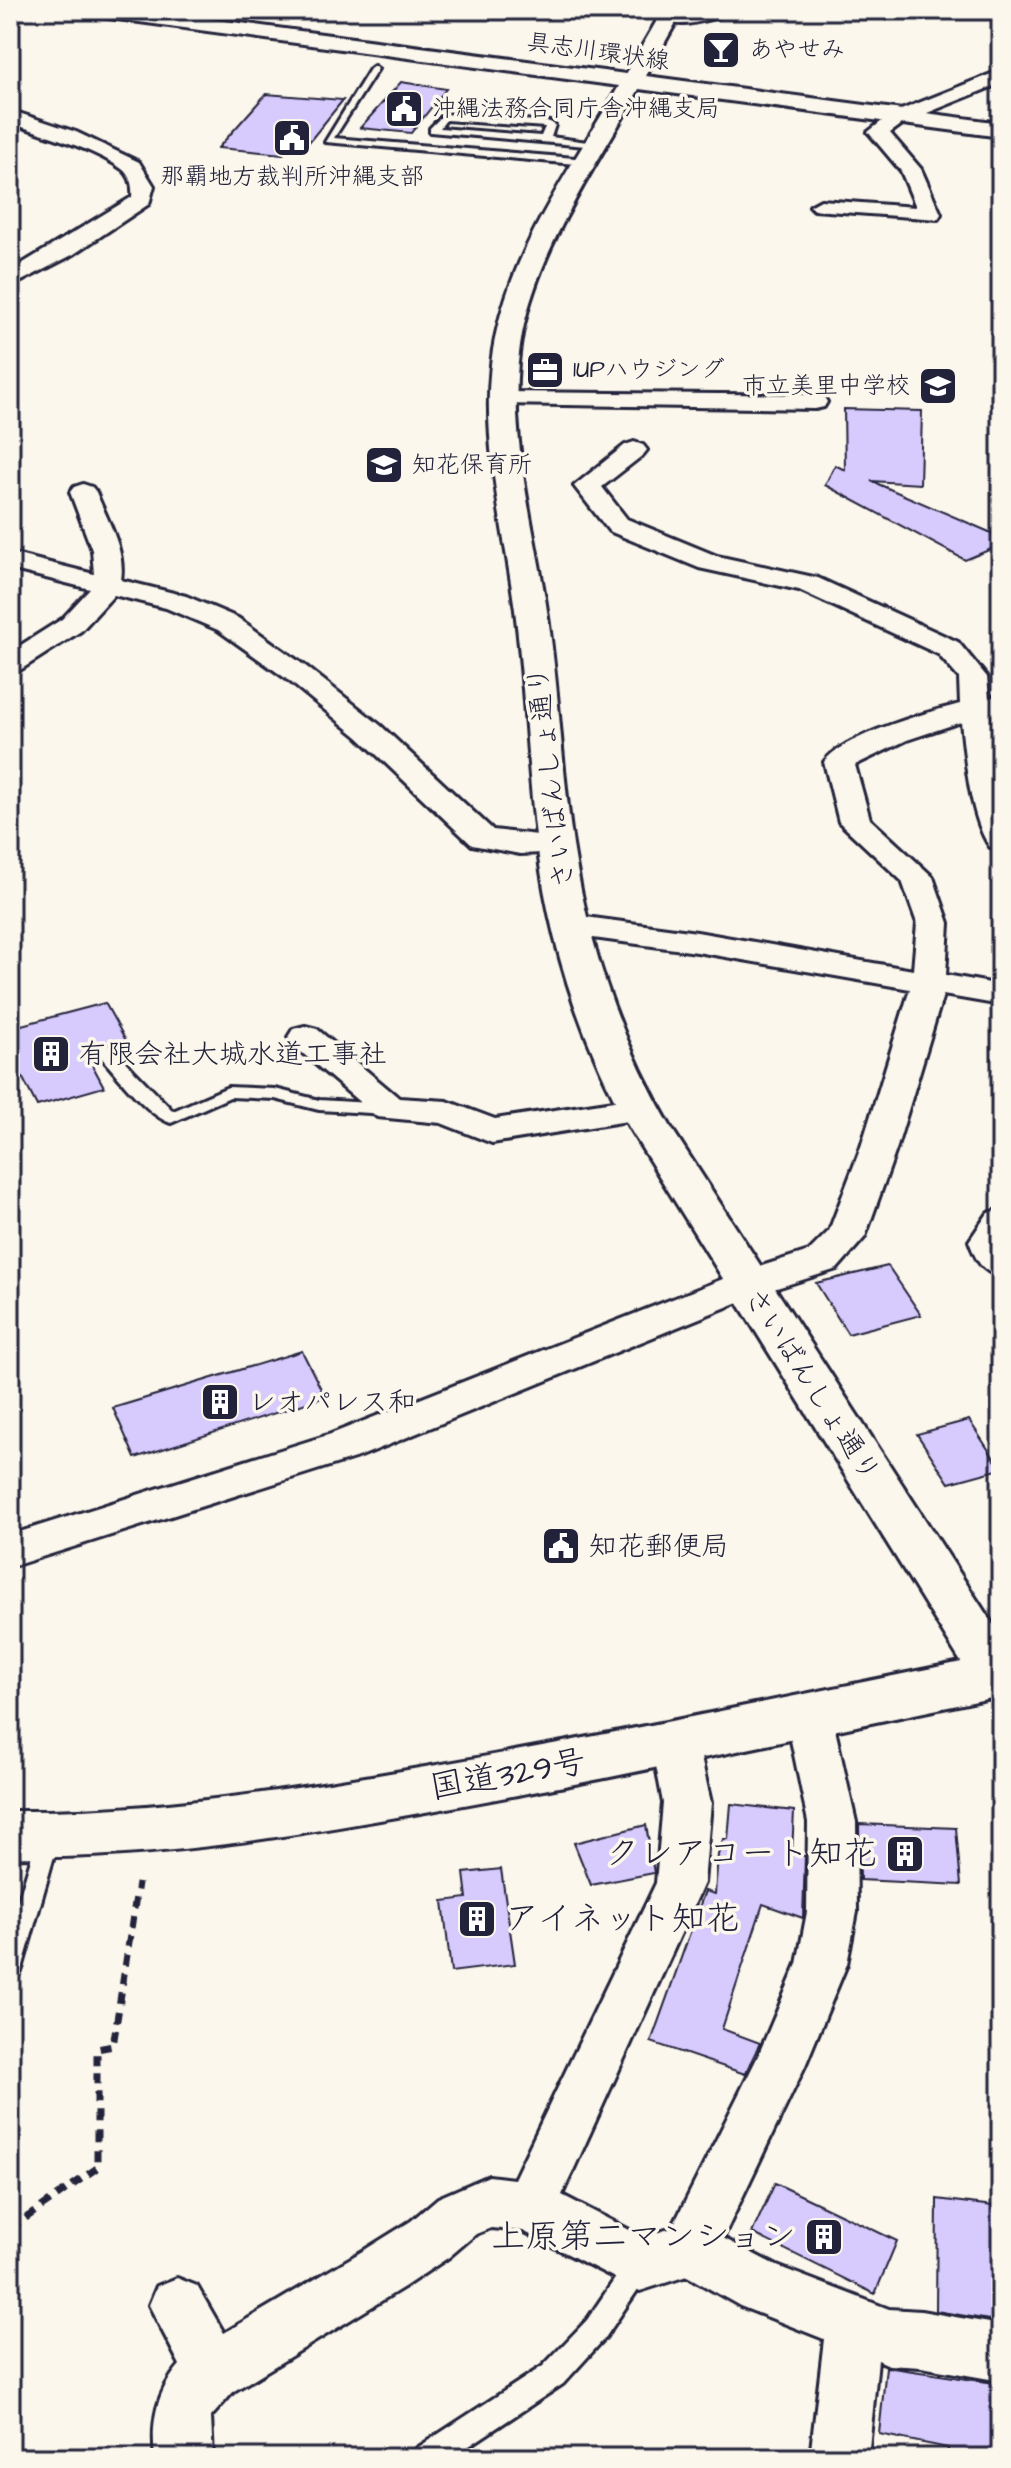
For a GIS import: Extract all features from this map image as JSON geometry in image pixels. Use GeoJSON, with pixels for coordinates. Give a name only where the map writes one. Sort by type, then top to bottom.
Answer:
{"type":"FeatureCollection","features":[{"type":"Feature","properties":{"kind":"main road","name":"具志川環状線"},"geometry":{"type":"LineString","coordinates":[[94,10],[1001,130]]}},
{"type":"Feature","properties":{"kind":"main road","name":"さいばんしょ通り"},"geometry":{"type":"LineString","coordinates":[[671,14],[540,244],[521,285],[507,336],[504,450],[532,618],[555,845],[571,925],[609,1047],[640,1108],[747,1284],[999,1676]]}},
{"type":"Feature","properties":{"kind":"main road","name":"国道329号"},"geometry":{"type":"LineString","coordinates":[[30,1834],[143,1831],[249,1820],[675,1744],[999,1676]]}},
{"type":"Feature","properties":{"kind":"street"},"geometry":{"type":"LineString","coordinates":[[671,14],[688,18],[722,10]]}},
{"type":"Feature","properties":{"kind":"street"},"geometry":{"type":"LineString","coordinates":[[821,206],[930,214],[911,169],[878,132],[898,118],[990,86],[1001,76]]}},
{"type":"Feature","properties":{"kind":"street"},"geometry":{"type":"LineString","coordinates":[[10,116],[69,136],[132,166],[144,186],[142,200],[66,249],[10,280]]}},
{"type":"Feature","properties":{"kind":"street"},"geometry":{"type":"LineString","coordinates":[[503,399],[815,402]]}},
{"type":"Feature","properties":{"kind":"street"},"geometry":{"type":"LineString","coordinates":[[634,450],[587,486],[618,525],[709,562],[808,584],[948,648],[973,677],[988,706],[988,797],[1001,840]]}},
{"type":"Feature","properties":{"kind":"street"},"geometry":{"type":"LineString","coordinates":[[10,664],[87,612],[106,584],[109,566],[83,492]]}},
{"type":"Feature","properties":{"kind":"street"},"geometry":{"type":"LineString","coordinates":[[10,561],[176,602],[228,624],[298,674],[369,731],[483,838],[520,845],[555,845]]}},
{"type":"Feature","properties":{"kind":"street"},"geometry":{"type":"LineString","coordinates":[[10,1551],[346,1445],[747,1284],[823,1260],[846,1237],[879,1147],[929,984],[933,923],[917,877],[855,822],[839,762],[868,745],[988,706]]}},
{"type":"Feature","properties":{"kind":"street"},"geometry":{"type":"LineString","coordinates":[[571,925],[697,942],[1001,995]]}},
{"type":"Feature","properties":{"kind":"street"},"geometry":{"type":"LineString","coordinates":[[305,1037],[390,1109],[447,1112],[492,1131],[640,1108]]}},
{"type":"Feature","properties":{"kind":"street"},"geometry":{"type":"LineString","coordinates":[[1001,1222],[988,1241],[994,1257],[1001,1264]]}},
{"type":"Feature","properties":{"kind":"street"},"geometry":{"type":"LineString","coordinates":[[665,2256],[779,2066],[822,1964],[832,1912],[832,1822],[809,1716]]}},
{"type":"Feature","properties":{"kind":"street"},"geometry":{"type":"LineString","coordinates":[[529,2206],[680,1883],[687,1803],[675,1744]]}},
{"type":"Feature","properties":{"kind":"street"},"geometry":{"type":"LineString","coordinates":[[184,2458],[179,2422],[191,2392],[214,2371],[385,2268],[430,2239],[457,2216],[489,2202],[529,2206],[760,2287],[889,2337],[921,2339],[1001,2353]]}},
{"type":"Feature","properties":{"kind":"street"},"geometry":{"type":"LineString","coordinates":[[177,2305],[214,2371]]}},
{"type":"Feature","properties":{"kind":"street"},"geometry":{"type":"LineString","coordinates":[[839,2458],[854,2325]]}},
{"type":"Feature","properties":{"kind":"lane"},"geometry":{"type":"LineString","coordinates":[[374,69],[328,140],[592,153]]}},
{"type":"Feature","properties":{"kind":"lane"},"geometry":{"type":"LineString","coordinates":[[545,140],[550,125],[444,117],[433,130],[545,140],[592,153]]}},
{"type":"Feature","properties":{"kind":"lane"},"geometry":{"type":"LineString","coordinates":[[104,1050],[171,1118],[228,1092],[275,1094],[319,1105],[390,1109]]}},
{"type":"Feature","properties":{"kind":"lane"},"geometry":{"type":"LineString","coordinates":[[10,1969],[30,1834]]}},
{"type":"Feature","properties":{"kind":"lane"},"geometry":{"type":"LineString","coordinates":[[427,2458],[553,2375],[665,2256]]}},
{"type":"Feature","properties":{"kind":"path"},"geometry":{"type":"LineString","coordinates":[[10,2229],[97,2168],[97,2049],[113,2046],[138,1883]]}},
{"type":"Feature","properties":{"kind":"building","name":"沖縄法務合同庁舎沖縄支局"},"geometry":{"type":"Polygon","coordinates":[[[401,82],[446,89],[411,133],[360,128],[401,82]]]}},
{"type":"Feature","properties":{"kind":"building"},"geometry":{"type":"Polygon","coordinates":[[[266,94],[343,100],[305,147],[291,146],[283,154],[218,148],[266,94]]]}},
{"type":"Feature","properties":{"kind":"building"},"geometry":{"type":"Polygon","coordinates":[[[844,409],[922,411],[920,484],[871,481],[1001,537],[1001,545],[965,560],[825,485],[835,465],[845,470],[844,409]]]}},
{"type":"Feature","properties":{"kind":"building","name":"有限会社大城水道工事社"},"geometry":{"type":"Polygon","coordinates":[[[105,1003],[128,1044],[116,1047],[102,1042],[94,1047],[94,1053],[87,1055],[104,1087],[37,1106],[10,1053],[10,1028],[105,1003]]]}},
{"type":"Feature","properties":{"kind":"building"},"geometry":{"type":"Polygon","coordinates":[[[888,1266],[921,1315],[848,1334],[816,1283],[888,1266]]]}},
{"type":"Feature","properties":{"kind":"building","name":"レオパレス和"},"geometry":{"type":"Polygon","coordinates":[[[302,1351],[325,1397],[135,1458],[113,1408],[302,1351]]]}},
{"type":"Feature","properties":{"kind":"building"},"geometry":{"type":"Polygon","coordinates":[[[969,1420],[1001,1469],[949,1483],[917,1434],[969,1420]]]}},
{"type":"Feature","properties":{"kind":"building"},"geometry":{"type":"Polygon","coordinates":[[[731,1804],[794,1811],[792,1854],[805,1856],[803,1918],[763,1904],[722,2029],[760,2043],[745,2074],[651,2042],[705,1891],[715,1894],[718,1855],[723,1839],[728,1839],[731,1804]]]}},
{"type":"Feature","properties":{"kind":"building","name":"クレアコート知花"},"geometry":{"type":"Polygon","coordinates":[[[859,1824],[956,1828],[961,1885],[860,1880],[859,1824]]]}},
{"type":"Feature","properties":{"kind":"building"},"geometry":{"type":"Polygon","coordinates":[[[646,1825],[654,1873],[591,1885],[574,1843],[646,1825]]]}},
{"type":"Feature","properties":{"kind":"building","name":"アイネット知花"},"geometry":{"type":"Polygon","coordinates":[[[501,1869],[515,1964],[451,1972],[443,1901],[467,1898],[464,1873],[501,1869]]]}},
{"type":"Feature","properties":{"kind":"building","name":"上原第二マンション"},"geometry":{"type":"Polygon","coordinates":[[[775,2183],[897,2241],[875,2294],[752,2233],[775,2183]]]}},
{"type":"Feature","properties":{"kind":"building"},"geometry":{"type":"Polygon","coordinates":[[[937,2199],[1001,2207],[1001,2322],[936,2311],[937,2199]]]}},
{"type":"Feature","properties":{"kind":"building"},"geometry":{"type":"Polygon","coordinates":[[[886,2367],[1001,2384],[1001,2458],[947,2458],[948,2448],[879,2434],[886,2367]]]}},
{"type":"Feature","properties":{"kind":"place","name":"あやせみ"},"geometry":{"type":"Point","coordinates":[721,50]}},
{"type":"Feature","properties":{"kind":"place","name":"沖縄法務合同庁舎沖縄支局"},"geometry":{"type":"Point","coordinates":[404,109]}},
{"type":"Feature","properties":{"kind":"place","name":"那覇地方裁判所沖縄支部"},"geometry":{"type":"Point","coordinates":[292,138]}},
{"type":"Feature","properties":{"kind":"place","name":"1UPハウジング"},"geometry":{"type":"Point","coordinates":[545,370]}},
{"type":"Feature","properties":{"kind":"place","name":"市立美里中学校"},"geometry":{"type":"Point","coordinates":[938,386]}},
{"type":"Feature","properties":{"kind":"place","name":"知花保育所"},"geometry":{"type":"Point","coordinates":[384,465]}},
{"type":"Feature","properties":{"kind":"place","name":"有限会社大城水道工事社"},"geometry":{"type":"Point","coordinates":[51,1054]}},
{"type":"Feature","properties":{"kind":"place","name":"レオパレス和"},"geometry":{"type":"Point","coordinates":[220,1402]}},
{"type":"Feature","properties":{"kind":"place","name":"知花郵便局"},"geometry":{"type":"Point","coordinates":[561,1546]}},
{"type":"Feature","properties":{"kind":"place","name":"クレアコート知花"},"geometry":{"type":"Point","coordinates":[905,1854]}},
{"type":"Feature","properties":{"kind":"place","name":"アイネット知花"},"geometry":{"type":"Point","coordinates":[477,1919]}},
{"type":"Feature","properties":{"kind":"place","name":"上原第二マンション"},"geometry":{"type":"Point","coordinates":[824,2237]}}]}
